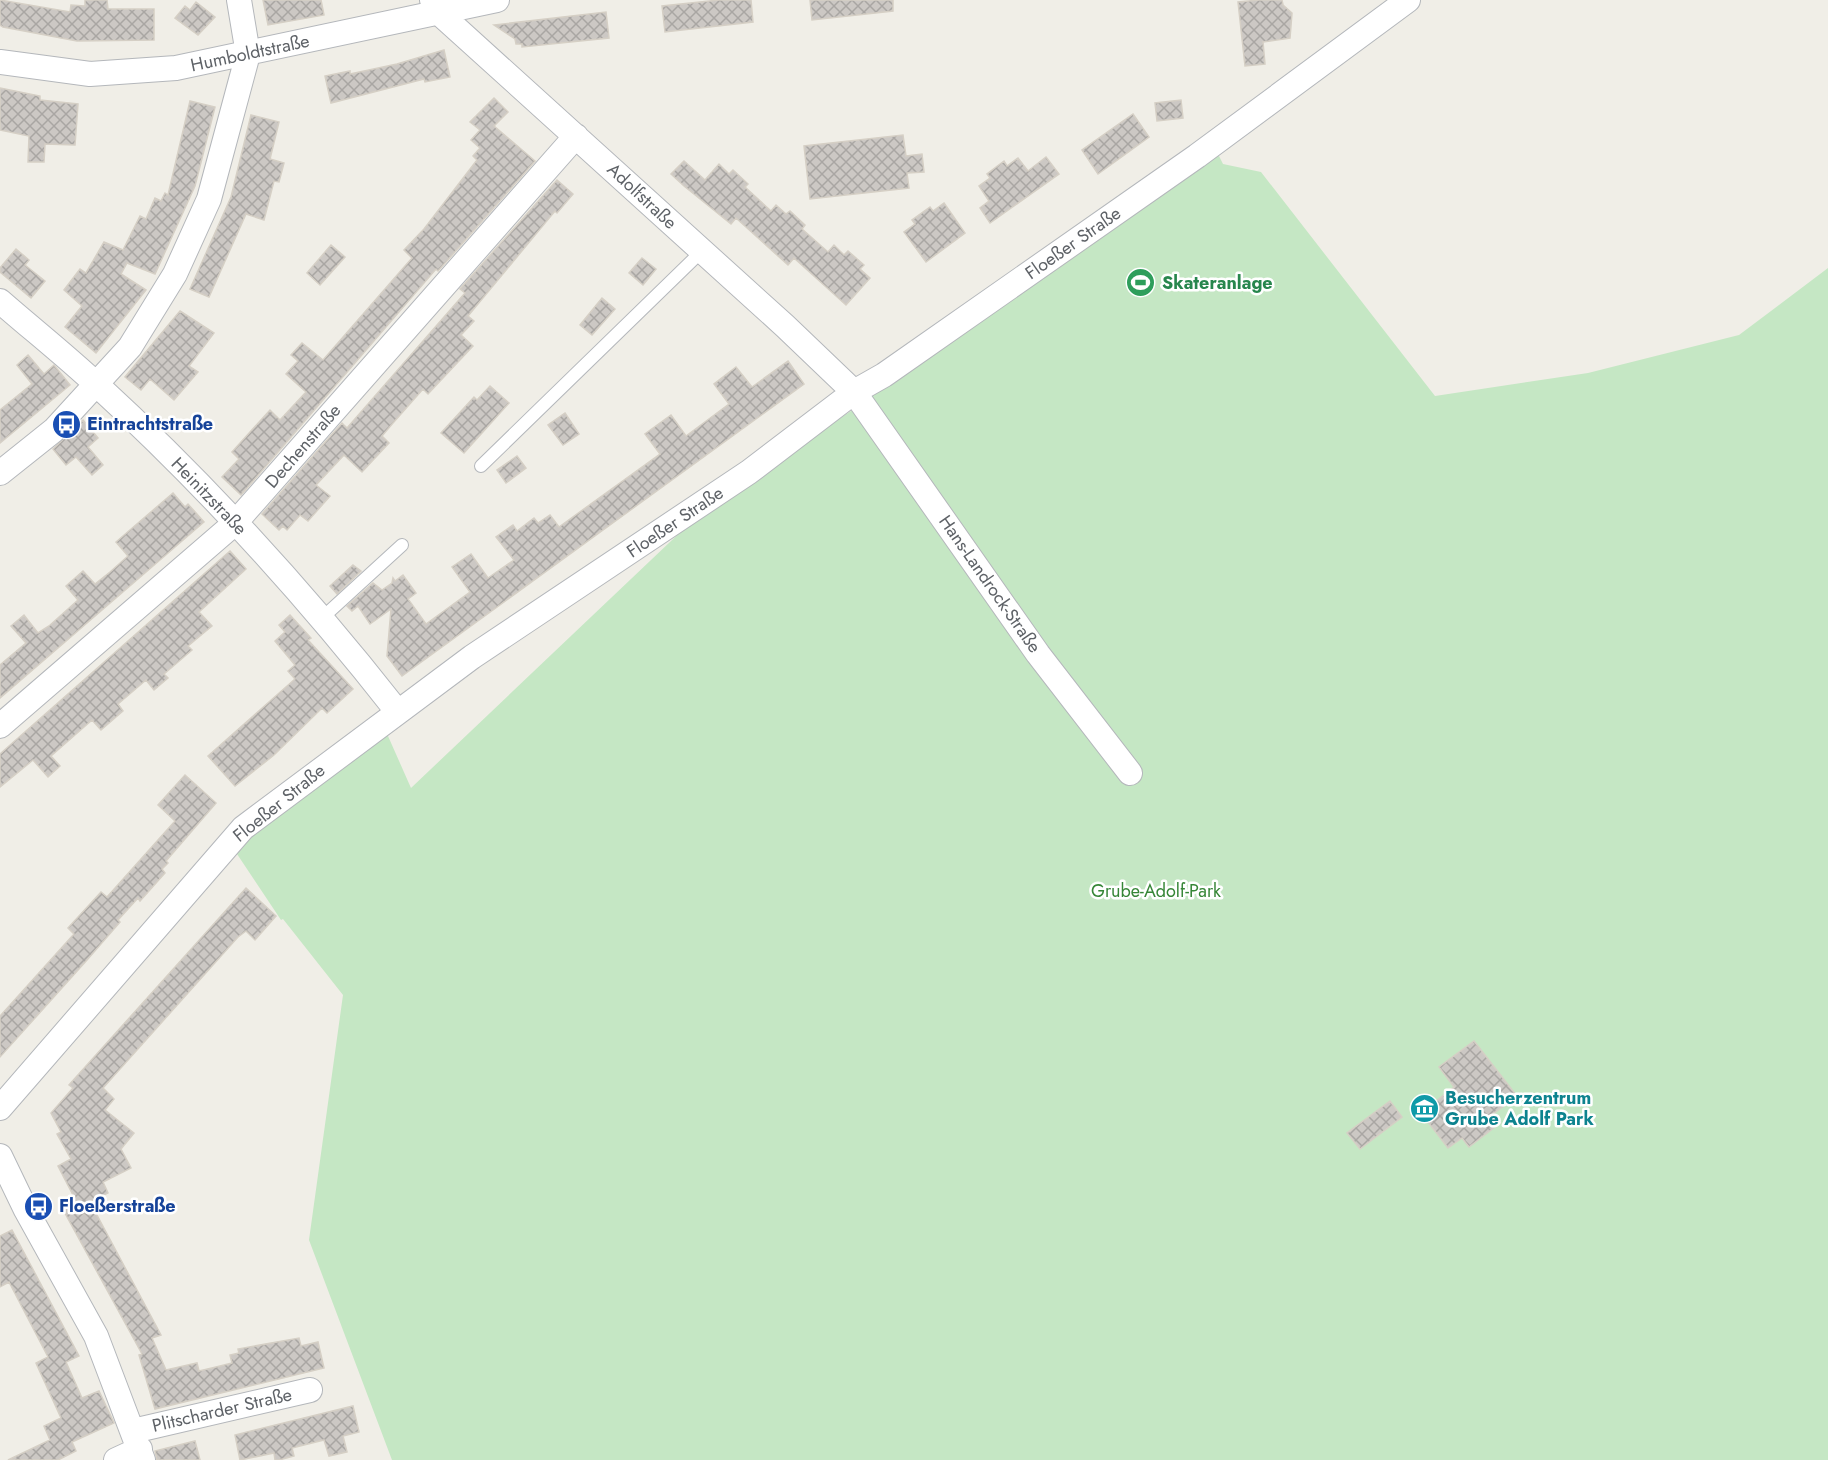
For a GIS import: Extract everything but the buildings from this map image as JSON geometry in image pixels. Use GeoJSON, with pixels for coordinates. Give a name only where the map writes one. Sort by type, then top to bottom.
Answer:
{"type":"FeatureCollection","features":[{"type":"Feature","properties":{"kind":"street"},"geometry":{"type":"LineString","coordinates":[[0,473],[54,430],[130,347],[175,274],[209,199],[248,54],[239,0]]}},
{"type":"Feature","properties":{"kind":"street","name":"Humboldtstraße"},"geometry":{"type":"LineString","coordinates":[[0,62],[90,74],[176,68],[248,54],[434,6],[497,0]]}},
{"type":"Feature","properties":{"kind":"street","name":"Floeßer Straße"},"geometry":{"type":"LineString","coordinates":[[0,1108],[243,828],[472,657],[749,472],[854,392],[884,375],[1178,170],[1408,0]]}},
{"type":"Feature","properties":{"kind":"street","name":"Adolfstraße"},"geometry":{"type":"LineString","coordinates":[[434,6],[854,392]]}},
{"type":"Feature","properties":{"kind":"street","name":"Dechenstraße"},"geometry":{"type":"LineString","coordinates":[[0,726],[235,523],[576,136]]}},
{"type":"Feature","properties":{"kind":"street","name":"Heinitzstraße"},"geometry":{"type":"LineString","coordinates":[[0,301],[96,384],[235,523],[321,619],[397,711]]}},
{"type":"Feature","properties":{"kind":"street","name":"Hans-Landrock-Straße"},"geometry":{"type":"LineString","coordinates":[[854,392],[1038,654],[1130,773]]}},
{"type":"Feature","properties":{"kind":"street","name":"Plitscharder Straße"},"geometry":{"type":"LineString","coordinates":[[0,1156],[26,1210],[96,1336],[139,1446]]}},
{"type":"Feature","properties":{"kind":"street","name":"Plitscharder Straße"},"geometry":{"type":"LineString","coordinates":[[116,1460],[139,1446],[310,1390]]}},
{"type":"Feature","properties":{"kind":"lane"},"geometry":{"type":"LineString","coordinates":[[482,466],[702,251]]}},
{"type":"Feature","properties":{"kind":"lane"},"geometry":{"type":"LineString","coordinates":[[321,619],[402,545]]}},
{"type":"Feature","properties":{"kind":"green space","name":"Grube-Adolf-Park"},"geometry":{"type":"Polygon","coordinates":[[[1215,148],[1223,164],[1261,172],[1435,396],[1588,373],[1739,335],[1828,268],[1828,1460],[392,1460],[309,1240],[343,995],[283,919],[281,920],[235,851],[250,830],[384,727],[411,788],[710,504],[851,411],[1215,148]]]}},
{"type":"Feature","properties":{"kind":"place","name":"Skateranlage"},"geometry":{"type":"Point","coordinates":[1141,283]}},
{"type":"Feature","properties":{"kind":"place","name":"Eintrachtstraße"},"geometry":{"type":"Point","coordinates":[66,424]}},
{"type":"Feature","properties":{"kind":"place","name":"Besucherzentrum Grube Adolf Park"},"geometry":{"type":"Point","coordinates":[1424,1108]}},
{"type":"Feature","properties":{"kind":"place","name":"Floeßerstraße"},"geometry":{"type":"Point","coordinates":[38,1206]}}]}
